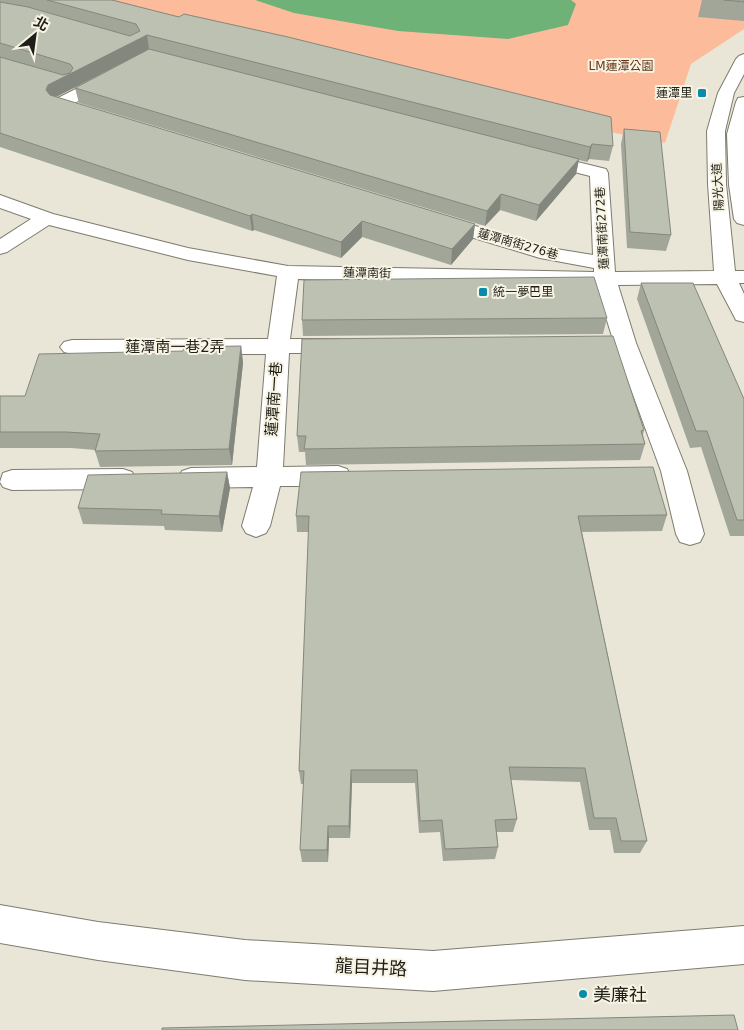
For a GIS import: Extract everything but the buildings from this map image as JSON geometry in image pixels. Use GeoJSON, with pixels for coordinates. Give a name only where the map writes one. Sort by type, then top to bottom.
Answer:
{"type":"FeatureCollection","features":[{"type":"Feature","properties":{"kind":"street","name":"陽光大道"},"geometry":{"type":"LineString","coordinates":[[744,59],[726,93],[716,131],[717,184],[734,278],[744,315]]}},
{"type":"Feature","properties":{"kind":"street"},"geometry":{"type":"LineString","coordinates":[[88,112],[60,104],[125,69]]}},
{"type":"Feature","properties":{"kind":"street","name":"陽光大道"},"geometry":{"type":"LineString","coordinates":[[744,102],[736,134],[738,185],[744,219]]}},
{"type":"Feature","properties":{"kind":"street","name":"蓮潭南街272巷"},"geometry":{"type":"LineString","coordinates":[[522,153],[599,174],[605,271]]}},
{"type":"Feature","properties":{"kind":"street","name":"蓮潭南街"},"geometry":{"type":"LineString","coordinates":[[0,201],[46,218],[188,254],[288,272],[605,271],[734,278]]}},
{"type":"Feature","properties":{"kind":"street","name":"蓮潭南街276巷"},"geometry":{"type":"LineString","coordinates":[[426,217],[605,271]]}},
{"type":"Feature","properties":{"kind":"street"},"geometry":{"type":"LineString","coordinates":[[0,248],[46,218]]}},
{"type":"Feature","properties":{"kind":"street"},"geometry":{"type":"LineString","coordinates":[[605,271],[615,343],[674,471],[690,534]]}},
{"type":"Feature","properties":{"kind":"street","name":"蓮潭南一巷"},"geometry":{"type":"LineString","coordinates":[[256,526],[269,477],[278,346],[288,272]]}},
{"type":"Feature","properties":{"kind":"street","name":"蓮潭南一巷2弄"},"geometry":{"type":"LineString","coordinates":[[72,347],[357,346]]}},
{"type":"Feature","properties":{"kind":"street"},"geometry":{"type":"LineString","coordinates":[[645,472],[674,471]]}},
{"type":"Feature","properties":{"kind":"street"},"geometry":{"type":"LineString","coordinates":[[12,480],[358,476]]}},
{"type":"Feature","properties":{"kind":"street","name":"龍目井路"},"geometry":{"type":"LineString","coordinates":[[0,924],[98,941],[245,960],[433,971],[744,945]]}},
{"type":"Feature","properties":{"kind":"green space","name":"LM蓮潭公園"},"geometry":{"type":"Polygon","coordinates":[[[83,0],[709,0],[744,21],[744,29],[691,64],[665,143],[585,127],[83,0]]]}},
{"type":"Feature","properties":{"kind":"shaded area"},"geometry":{"type":"Polygon","coordinates":[[[255,0],[571,0],[576,4],[568,25],[508,39],[398,31],[294,13],[255,0]]]}},
{"type":"Feature","properties":{"kind":"place","name":"蓮潭里"},"geometry":{"type":"Point","coordinates":[702,93]}},
{"type":"Feature","properties":{"kind":"place","name":"統一夢巴里"},"geometry":{"type":"Point","coordinates":[483,292]}},
{"type":"Feature","properties":{"kind":"place","name":"美廉社"},"geometry":{"type":"Point","coordinates":[583,994]}}]}
